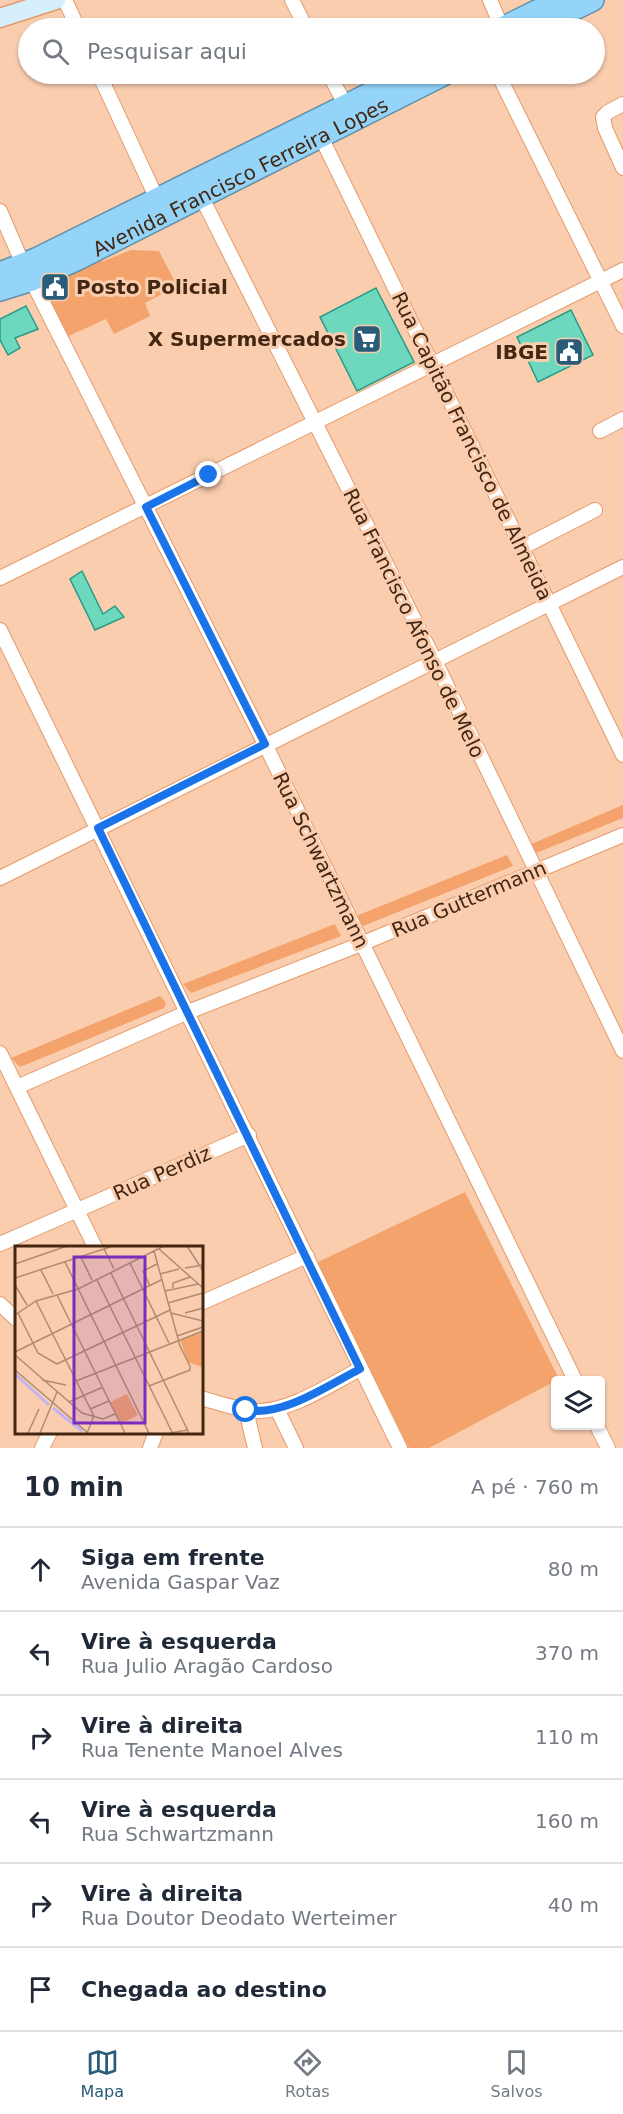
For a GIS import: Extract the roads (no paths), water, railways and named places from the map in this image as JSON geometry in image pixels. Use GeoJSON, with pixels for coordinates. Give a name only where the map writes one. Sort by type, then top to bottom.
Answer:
{"type":"FeatureCollection","features":[{"type":"Feature","properties":{"kind":"highway"},"geometry":{"type":"LineString","coordinates":[[522,18],[558,0]]}},
{"type":"Feature","properties":{"kind":"highway"},"geometry":{"type":"LineString","coordinates":[[556,18],[593,0]]}},
{"type":"Feature","properties":{"kind":"highway","name":"Avenida Francisco Ferreira Lopes"},"geometry":{"type":"LineString","coordinates":[[0,290],[157,199],[389,84]]}},
{"type":"Feature","properties":{"kind":"highway","name":"Avenida Francisco Ferreira Lopes"},"geometry":{"type":"LineString","coordinates":[[0,273],[28,272],[76,260],[425,84]]}},
{"type":"Feature","properties":{"kind":"main road"},"geometry":{"type":"LineString","coordinates":[[0,18],[56,0]]}},
{"type":"Feature","properties":{"kind":"street"},"geometry":{"type":"LineString","coordinates":[[65,0],[73,18]]}},
{"type":"Feature","properties":{"kind":"street"},"geometry":{"type":"LineString","coordinates":[[292,0],[301,18]]}},
{"type":"Feature","properties":{"kind":"street"},"geometry":{"type":"LineString","coordinates":[[490,0],[498,18]]}},
{"type":"Feature","properties":{"kind":"street"},"geometry":{"type":"LineString","coordinates":[[104,84],[157,199]]}},
{"type":"Feature","properties":{"kind":"street"},"geometry":{"type":"LineString","coordinates":[[334,84],[346,106]]}},
{"type":"Feature","properties":{"kind":"street"},"geometry":{"type":"LineString","coordinates":[[503,84],[623,326]]}},
{"type":"Feature","properties":{"kind":"street"},"geometry":{"type":"LineString","coordinates":[[623,104],[603,117],[605,128],[623,168]]}},
{"type":"Feature","properties":{"kind":"street","name":"Rua Capitão Francisco de Almeida"},"geometry":{"type":"LineString","coordinates":[[321,137],[623,755]]}},
{"type":"Feature","properties":{"kind":"street","name":"Rua Francisco Afonso de Melo"},"geometry":{"type":"LineString","coordinates":[[201,196],[435,661],[623,1051]]}},
{"type":"Feature","properties":{"kind":"street","name":"Rua Schwartzmann"},"geometry":{"type":"LineString","coordinates":[[0,211],[28,272],[265,744],[572,1376]]}},
{"type":"Feature","properties":{"kind":"street"},"geometry":{"type":"LineString","coordinates":[[0,578],[623,270]]}},
{"type":"Feature","properties":{"kind":"street"},"geometry":{"type":"LineString","coordinates":[[600,431],[623,418]]}},
{"type":"Feature","properties":{"kind":"street"},"geometry":{"type":"LineString","coordinates":[[523,547],[595,510]]}},
{"type":"Feature","properties":{"kind":"street"},"geometry":{"type":"LineString","coordinates":[[0,878],[623,567]]}},
{"type":"Feature","properties":{"kind":"street"},"geometry":{"type":"LineString","coordinates":[[0,630],[400,1448]]}},
{"type":"Feature","properties":{"kind":"street","name":"Rua Guttermann"},"geometry":{"type":"LineString","coordinates":[[16,1087],[188,1012],[361,944],[623,835]]}},
{"type":"Feature","properties":{"kind":"street"},"geometry":{"type":"LineString","coordinates":[[0,1053],[94,1246]]}},
{"type":"Feature","properties":{"kind":"street","name":"Rua Perdiz"},"geometry":{"type":"LineString","coordinates":[[0,1244],[249,1136]]}},
{"type":"Feature","properties":{"kind":"street"},"geometry":{"type":"LineString","coordinates":[[202,1303],[307,1256]]}},
{"type":"Feature","properties":{"kind":"street"},"geometry":{"type":"LineString","coordinates":[[0,1304],[15,1318]]}},
{"type":"Feature","properties":{"kind":"street"},"geometry":{"type":"LineString","coordinates":[[202,1398],[246,1410],[277,1409],[360,1369]]}},
{"type":"Feature","properties":{"kind":"street"},"geometry":{"type":"LineString","coordinates":[[277,1409],[296,1448]]}},
{"type":"Feature","properties":{"kind":"street"},"geometry":{"type":"LineString","coordinates":[[246,1410],[255,1448]]}},
{"type":"Feature","properties":{"kind":"street"},"geometry":{"type":"LineString","coordinates":[[599,1430],[608,1448]]}},
{"type":"Feature","properties":{"kind":"street"},"geometry":{"type":"LineString","coordinates":[[42,1448],[49,1433]]}},
{"type":"Feature","properties":{"kind":"street"},"geometry":{"type":"LineString","coordinates":[[150,1448],[155,1433]]}},
{"type":"Feature","properties":{"kind":"place","name":"Posto Policial"},"geometry":{"type":"Point","coordinates":[55,287]}},
{"type":"Feature","properties":{"kind":"place","name":"X Supermercados"},"geometry":{"type":"Point","coordinates":[367,339]}},
{"type":"Feature","properties":{"kind":"place","name":"IBGE"},"geometry":{"type":"Point","coordinates":[569,352]}}]}
